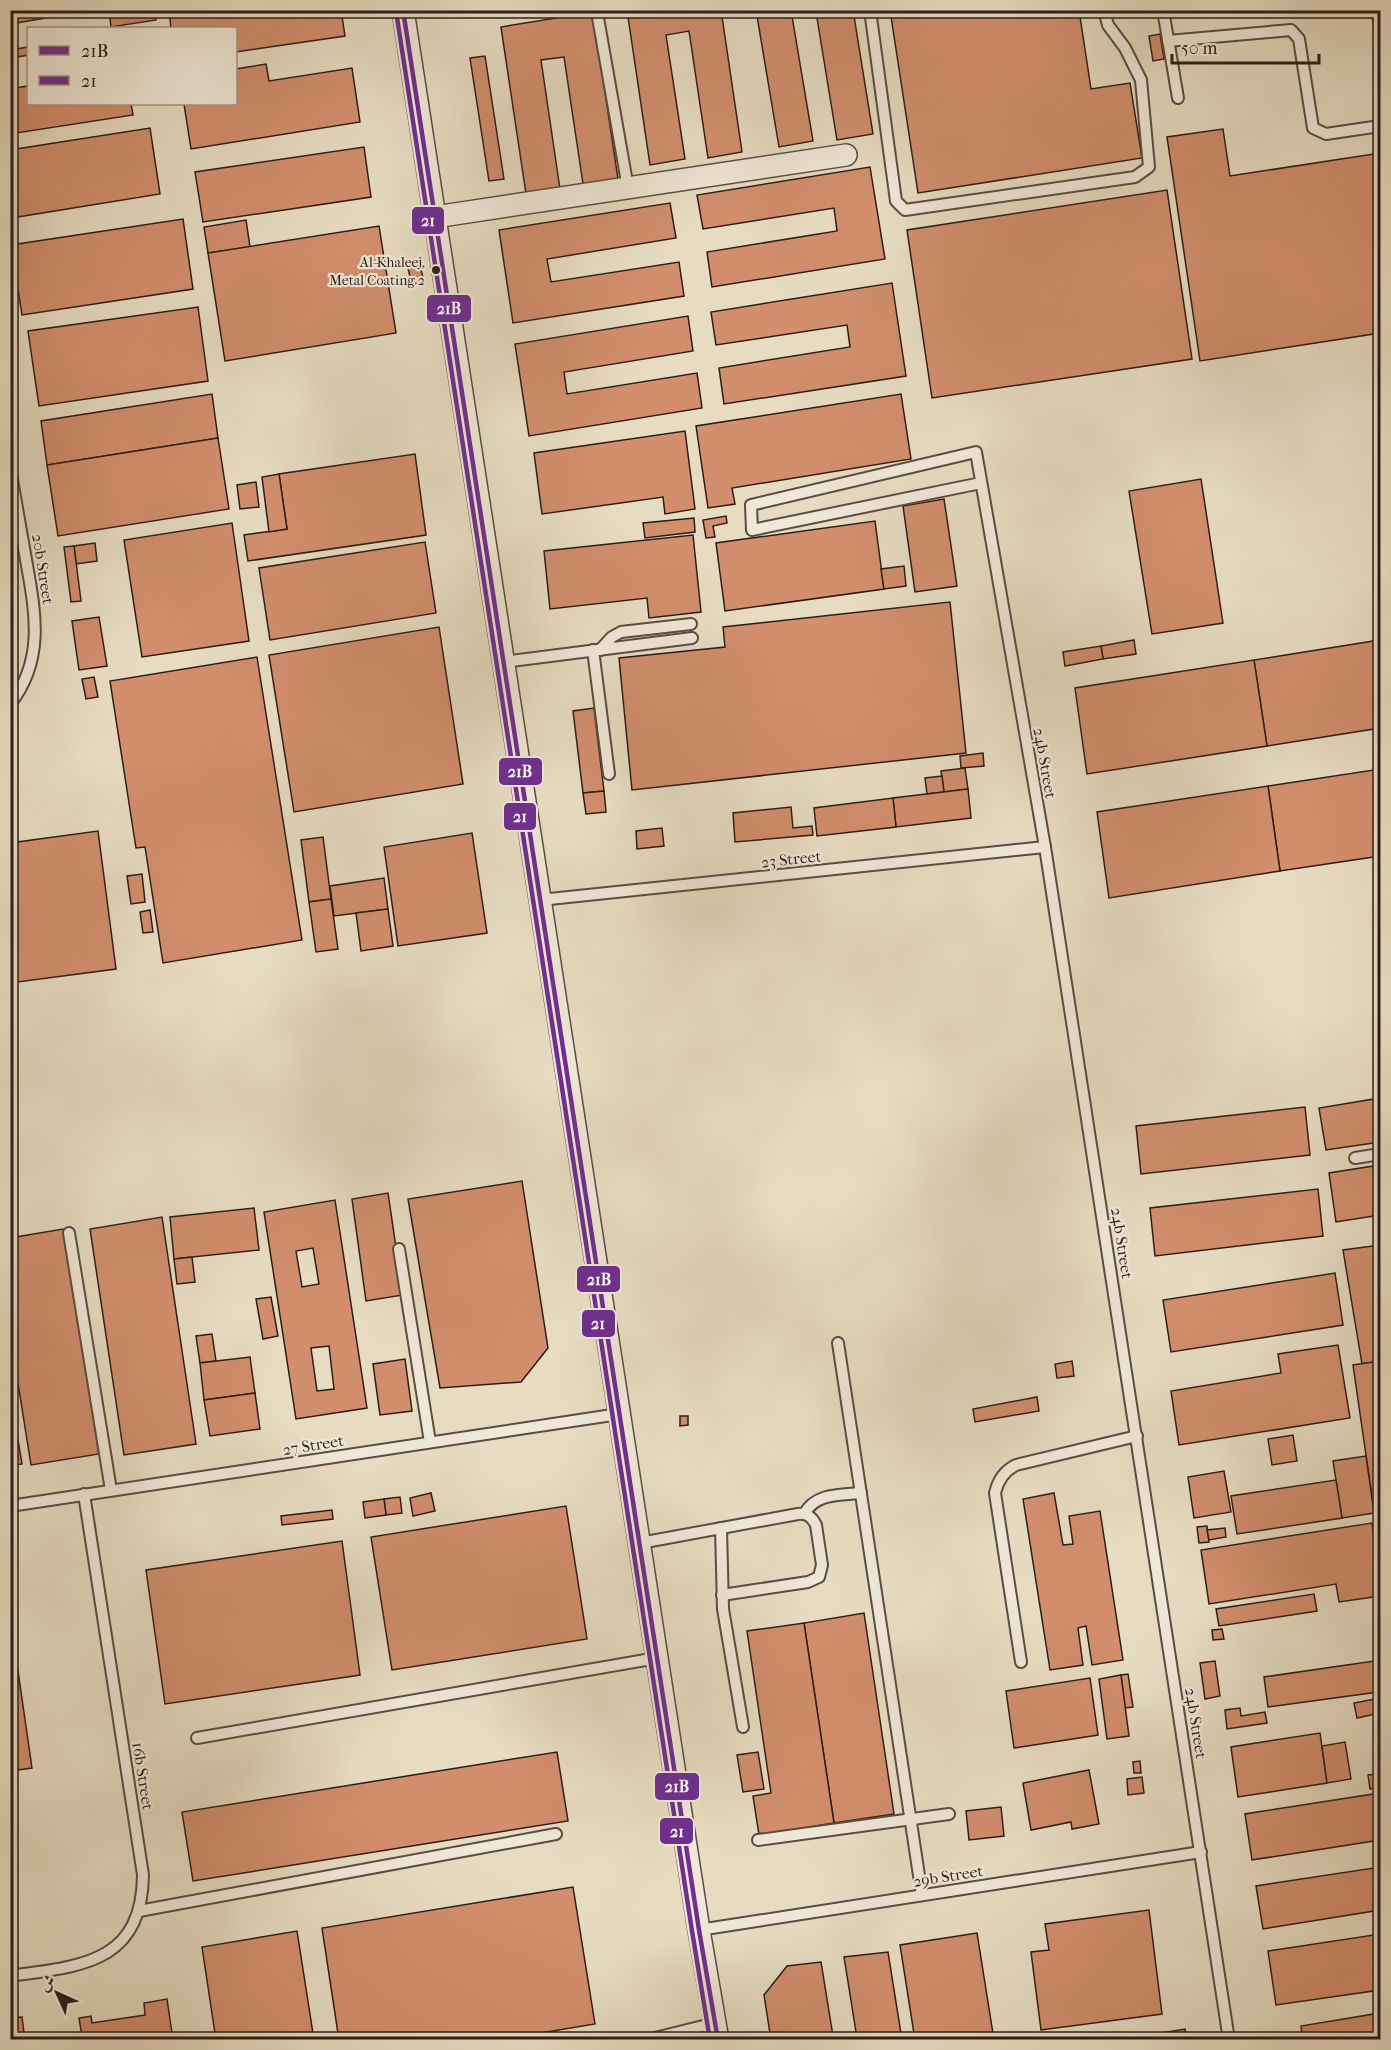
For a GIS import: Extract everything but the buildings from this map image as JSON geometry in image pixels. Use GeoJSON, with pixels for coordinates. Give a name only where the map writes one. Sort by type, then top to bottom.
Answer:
{"type":"FeatureCollection","features":[{"type":"Feature","properties":{"kind":"street"},"geometry":{"type":"LineString","coordinates":[[403,10],[699,1930],[717,2031]]}},
{"type":"Feature","properties":{"kind":"street"},"geometry":{"type":"LineString","coordinates":[[435,217],[846,155]]}},
{"type":"Feature","properties":{"kind":"lane"},"geometry":{"type":"LineString","coordinates":[[870,10],[896,201],[904,210],[1135,177],[1149,167],[1141,80],[1125,48],[1108,25],[1104,10]]}},
{"type":"Feature","properties":{"kind":"lane"},"geometry":{"type":"LineString","coordinates":[[1163,10],[1178,98]]}},
{"type":"Feature","properties":{"kind":"lane"},"geometry":{"type":"LineString","coordinates":[[1377,10],[1380,26]]}},
{"type":"Feature","properties":{"kind":"lane"},"geometry":{"type":"LineString","coordinates":[[597,12],[628,188]]}},
{"type":"Feature","properties":{"kind":"lane"},"geometry":{"type":"LineString","coordinates":[[1168,41],[1291,30],[1299,39],[1313,128],[1326,134],[1380,126]]}},
{"type":"Feature","properties":{"kind":"lane","name":"24b Street"},"geometry":{"type":"LineString","coordinates":[[981,483],[752,530],[751,505],[976,452],[1045,848],[1229,2040]]}},
{"type":"Feature","properties":{"kind":"lane","name":"20b Street"},"geometry":{"type":"LineString","coordinates":[[10,468],[35,611],[35,643],[27,674],[10,704]]}},
{"type":"Feature","properties":{"kind":"lane"},"geometry":{"type":"LineString","coordinates":[[596,650],[621,632],[691,624]]}},
{"type":"Feature","properties":{"kind":"lane"},"geometry":{"type":"LineString","coordinates":[[503,662],[692,638]]}},
{"type":"Feature","properties":{"kind":"lane"},"geometry":{"type":"LineString","coordinates":[[596,650],[609,774]]}},
{"type":"Feature","properties":{"kind":"lane","name":"23 Street"},"geometry":{"type":"LineString","coordinates":[[540,900],[1045,848]]}},
{"type":"Feature","properties":{"kind":"lane"},"geometry":{"type":"LineString","coordinates":[[1354,1158],[1380,1154]]}},
{"type":"Feature","properties":{"kind":"lane"},"geometry":{"type":"LineString","coordinates":[[69,1233],[111,1490]]}},
{"type":"Feature","properties":{"kind":"lane"},"geometry":{"type":"LineString","coordinates":[[399,1249],[430,1442]]}},
{"type":"Feature","properties":{"kind":"lane"},"geometry":{"type":"LineString","coordinates":[[838,1343],[922,1895]]}},
{"type":"Feature","properties":{"kind":"lane","name":"27 Street"},"geometry":{"type":"LineString","coordinates":[[10,1506],[620,1414]]}},
{"type":"Feature","properties":{"kind":"lane"},"geometry":{"type":"LineString","coordinates":[[1021,1662],[995,1493],[999,1479],[1009,1468],[1016,1465],[1137,1436]]}},
{"type":"Feature","properties":{"kind":"lane"},"geometry":{"type":"LineString","coordinates":[[804,1514],[812,1503],[823,1497],[861,1493]]}},
{"type":"Feature","properties":{"kind":"lane","name":"16b Street"},"geometry":{"type":"LineString","coordinates":[[10,1976],[74,1966],[92,1961],[107,1953],[131,1927],[139,1911],[143,1893],[143,1875],[84,1494]]}},
{"type":"Feature","properties":{"kind":"lane"},"geometry":{"type":"LineString","coordinates":[[640,1543],[804,1514],[813,1520],[816,1525],[822,1565],[819,1577],[808,1582],[722,1595]]}},
{"type":"Feature","properties":{"kind":"lane"},"geometry":{"type":"LineString","coordinates":[[721,1528],[722,1595],[742,1727]]}},
{"type":"Feature","properties":{"kind":"lane"},"geometry":{"type":"LineString","coordinates":[[198,1738],[657,1658]]}},
{"type":"Feature","properties":{"kind":"lane"},"geometry":{"type":"LineString","coordinates":[[758,1840],[949,1814]]}},
{"type":"Feature","properties":{"kind":"lane"},"geometry":{"type":"LineString","coordinates":[[139,1911],[556,1834]]}},
{"type":"Feature","properties":{"kind":"lane","name":"29b Street"},"geometry":{"type":"LineString","coordinates":[[699,1930],[1201,1852]]}},
{"type":"Feature","properties":{"kind":"lane"},"geometry":{"type":"LineString","coordinates":[[647,2040],[717,2031]]}},
{"type":"Feature","properties":{"kind":"transit line","name":"21B"},"geometry":{"type":"LineString","coordinates":[[403,10],[699,1930],[718,2040]]}},
{"type":"Feature","properties":{"kind":"transit line","name":"21"},"geometry":{"type":"LineString","coordinates":[[396,11],[710,2040]]}},
{"type":"Feature","properties":{"kind":"place","name":"Al-Khaleej, Metal Coating 2"},"geometry":{"type":"Point","coordinates":[436,270]}}]}
